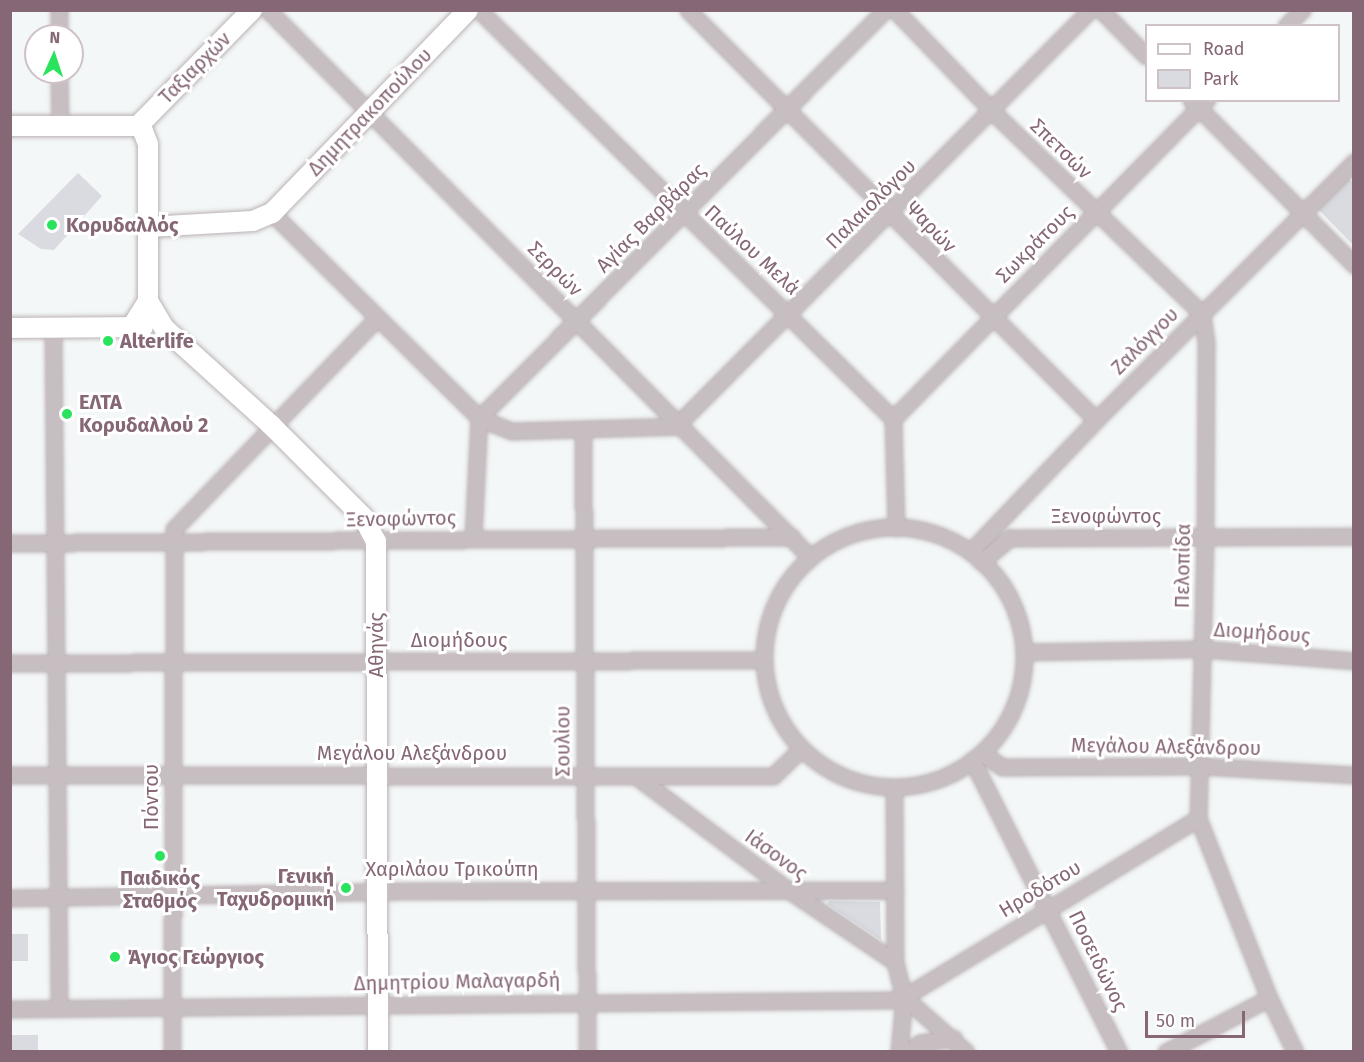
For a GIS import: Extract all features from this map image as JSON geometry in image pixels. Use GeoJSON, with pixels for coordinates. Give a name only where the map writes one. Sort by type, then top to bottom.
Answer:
{"type":"FeatureCollection","features":[{"type":"Feature","properties":{"kind":"main road","name":"Ταξιαρχών"},"geometry":{"type":"LineString","coordinates":[[138,126],[252,10]]}},
{"type":"Feature","properties":{"kind":"main road","name":"Δημητρακοπούλου"},"geometry":{"type":"LineString","coordinates":[[272,213],[468,10]]}},
{"type":"Feature","properties":{"kind":"main road"},"geometry":{"type":"LineString","coordinates":[[10,126],[138,126],[148,144],[148,301],[132,327]]}},
{"type":"Feature","properties":{"kind":"main road"},"geometry":{"type":"LineString","coordinates":[[148,227],[253,221],[272,213]]}},
{"type":"Feature","properties":{"kind":"main road","name":"Αθηνάς"},"geometry":{"type":"LineString","coordinates":[[148,301],[164,328],[271,425],[363,517],[376,541],[378,1052]]}},
{"type":"Feature","properties":{"kind":"main road"},"geometry":{"type":"LineString","coordinates":[[10,328],[164,328]]}},
{"type":"Feature","properties":{"kind":"street","name":"Σερρών"},"geometry":{"type":"LineString","coordinates":[[268,10],[811,558]]}},
{"type":"Feature","properties":{"kind":"street","name":"Παύλου Μελά"},"geometry":{"type":"LineString","coordinates":[[479,10],[893,419]]}},
{"type":"Feature","properties":{"kind":"street","name":"Ψαρών"},"geometry":{"type":"LineString","coordinates":[[688,10],[1096,420]]}},
{"type":"Feature","properties":{"kind":"street","name":"Αγίας Βαρβάρας"},"geometry":{"type":"LineString","coordinates":[[479,418],[885,10]]}},
{"type":"Feature","properties":{"kind":"street","name":"Σπετσών"},"geometry":{"type":"LineString","coordinates":[[895,10],[993,112],[1202,314]]}},
{"type":"Feature","properties":{"kind":"street","name":"Παλαιολόγου"},"geometry":{"type":"LineString","coordinates":[[680,425],[993,112],[1090,10]]}},
{"type":"Feature","properties":{"kind":"street"},"geometry":{"type":"LineString","coordinates":[[1101,10],[1145,55]]}},
{"type":"Feature","properties":{"kind":"street"},"geometry":{"type":"LineString","coordinates":[[1288,24],[1302,10]]}},
{"type":"Feature","properties":{"kind":"street"},"geometry":{"type":"LineString","coordinates":[[59,84],[60,127]]}},
{"type":"Feature","properties":{"kind":"street"},"geometry":{"type":"LineString","coordinates":[[1199,103],[1353,265]]}},
{"type":"Feature","properties":{"kind":"street","name":"Σωκράτους"},"geometry":{"type":"LineString","coordinates":[[893,419],[1097,212],[1199,103]]}},
{"type":"Feature","properties":{"kind":"street","name":"Ζαλόγγου"},"geometry":{"type":"LineString","coordinates":[[976,557],[992,529],[1096,420],[1352,166]]}},
{"type":"Feature","properties":{"kind":"street"},"geometry":{"type":"LineString","coordinates":[[272,213],[376,319],[479,418],[512,431],[680,425]]}},
{"type":"Feature","properties":{"kind":"street","name":"Πελοπίδα"},"geometry":{"type":"LineString","coordinates":[[1198,818],[1205,537],[1206,340],[1202,314]]}},
{"type":"Feature","properties":{"kind":"street"},"geometry":{"type":"LineString","coordinates":[[171,543],[174,529],[271,425],[376,319]]}},
{"type":"Feature","properties":{"kind":"street"},"geometry":{"type":"LineString","coordinates":[[53,328],[57,543],[59,1008]]}},
{"type":"Feature","properties":{"kind":"street"},"geometry":{"type":"LineString","coordinates":[[473,539],[479,418]]}},
{"type":"Feature","properties":{"kind":"street"},"geometry":{"type":"LineString","coordinates":[[893,419],[896,528]]}},
{"type":"Feature","properties":{"kind":"street","name":"Σουλίου"},"geometry":{"type":"LineString","coordinates":[[583,430],[587,1052]]}},
{"type":"Feature","properties":{"kind":"street"},"geometry":{"type":"LineString","coordinates":[[896,528],[935,534],[976,557],[1013,605],[1024,652],[1018,694],[1011,713],[977,756],[922,784],[894,787],[854,780],[817,762],[801,748],[770,699],[764,660],[772,611],[791,578],[811,558],[855,533],[896,528]]}},
{"type":"Feature","properties":{"kind":"street"},"geometry":{"type":"LineString","coordinates":[[976,557],[1003,540],[992,529]]}},
{"type":"Feature","properties":{"kind":"street","name":"Ξενοφώντος"},"geometry":{"type":"LineString","coordinates":[[1003,540],[1353,536]]}},
{"type":"Feature","properties":{"kind":"street","name":"Ξενοφώντος"},"geometry":{"type":"LineString","coordinates":[[10,543],[792,537]]}},
{"type":"Feature","properties":{"kind":"street","name":"Πόντου"},"geometry":{"type":"LineString","coordinates":[[171,543],[172,1052]]}},
{"type":"Feature","properties":{"kind":"street","name":"Διομήδους"},"geometry":{"type":"LineString","coordinates":[[1024,652],[1203,649],[1353,661]]}},
{"type":"Feature","properties":{"kind":"street","name":"Διομήδους"},"geometry":{"type":"LineString","coordinates":[[10,663],[764,660]]}},
{"type":"Feature","properties":{"kind":"street","name":"Μεγάλου Αλεξάνδρου"},"geometry":{"type":"LineString","coordinates":[[10,775],[377,773],[637,777],[773,776],[801,748]]}},
{"type":"Feature","properties":{"kind":"street","name":"Μεγάλου Αλεξάνδρου"},"geometry":{"type":"LineString","coordinates":[[977,756],[1002,767],[1200,766],[1353,775]]}},
{"type":"Feature","properties":{"kind":"street","name":"Ποσειδώνος"},"geometry":{"type":"LineString","coordinates":[[977,756],[1048,909],[1119,1052]]}},
{"type":"Feature","properties":{"kind":"street","name":"Ιάσονος"},"geometry":{"type":"LineString","coordinates":[[637,777],[784,887],[895,962]]}},
{"type":"Feature","properties":{"kind":"street"},"geometry":{"type":"LineString","coordinates":[[894,787],[895,962],[904,997],[899,1052]]}},
{"type":"Feature","properties":{"kind":"street"},"geometry":{"type":"LineString","coordinates":[[1198,818],[1269,998],[1296,1052]]}},
{"type":"Feature","properties":{"kind":"street","name":"Ηροδότου"},"geometry":{"type":"LineString","coordinates":[[904,997],[1198,818]]}},
{"type":"Feature","properties":{"kind":"street","name":"Χαριλάου Τρικούπη"},"geometry":{"type":"LineString","coordinates":[[10,897],[784,887],[895,890]]}},
{"type":"Feature","properties":{"kind":"street"},"geometry":{"type":"LineString","coordinates":[[904,997],[954,1038],[966,1052]]}},
{"type":"Feature","properties":{"kind":"street","name":"Δημητρίου Μαλαγαρδή"},"geometry":{"type":"LineString","coordinates":[[10,1009],[880,1001],[904,997]]}},
{"type":"Feature","properties":{"kind":"street"},"geometry":{"type":"LineString","coordinates":[[1166,1052],[1269,998]]}},
{"type":"Feature","properties":{"kind":"street"},"geometry":{"type":"LineString","coordinates":[[906,1052],[920,1043],[954,1038]]}},
{"type":"Feature","properties":{"kind":"green space"},"geometry":{"type":"Polygon","coordinates":[[[78,173],[102,196],[54,250],[41,249],[18,234],[78,173]]]}},
{"type":"Feature","properties":{"kind":"green space"},"geometry":{"type":"Polygon","coordinates":[[[1348,179],[1353,182],[1353,245],[1317,208],[1348,179]]]}},
{"type":"Feature","properties":{"kind":"green space"},"geometry":{"type":"Polygon","coordinates":[[[829,901],[880,902],[881,940],[827,904],[829,901]]]}},
{"type":"Feature","properties":{"kind":"green space"},"geometry":{"type":"Polygon","coordinates":[[[10,934],[28,934],[28,961],[10,961],[10,934]]]}},
{"type":"Feature","properties":{"kind":"green space"},"geometry":{"type":"Polygon","coordinates":[[[10,1035],[38,1035],[38,1051],[10,1051],[10,1035]]]}},
{"type":"Feature","properties":{"kind":"place","name":"Κορυδαλλός"},"geometry":{"type":"Point","coordinates":[52,225]}},
{"type":"Feature","properties":{"kind":"place","name":"Alterlife"},"geometry":{"type":"Point","coordinates":[108,341]}},
{"type":"Feature","properties":{"kind":"place","name":"ΕΛΤΑ Κορυδαλλού 2"},"geometry":{"type":"Point","coordinates":[67,414]}},
{"type":"Feature","properties":{"kind":"place","name":"Παιδικός Σταθμός"},"geometry":{"type":"Point","coordinates":[160,856]}},
{"type":"Feature","properties":{"kind":"place","name":"Γενική Ταχυδρομική"},"geometry":{"type":"Point","coordinates":[346,888]}},
{"type":"Feature","properties":{"kind":"place","name":"Άγιος Γεώργιος"},"geometry":{"type":"Point","coordinates":[115,957]}}]}
